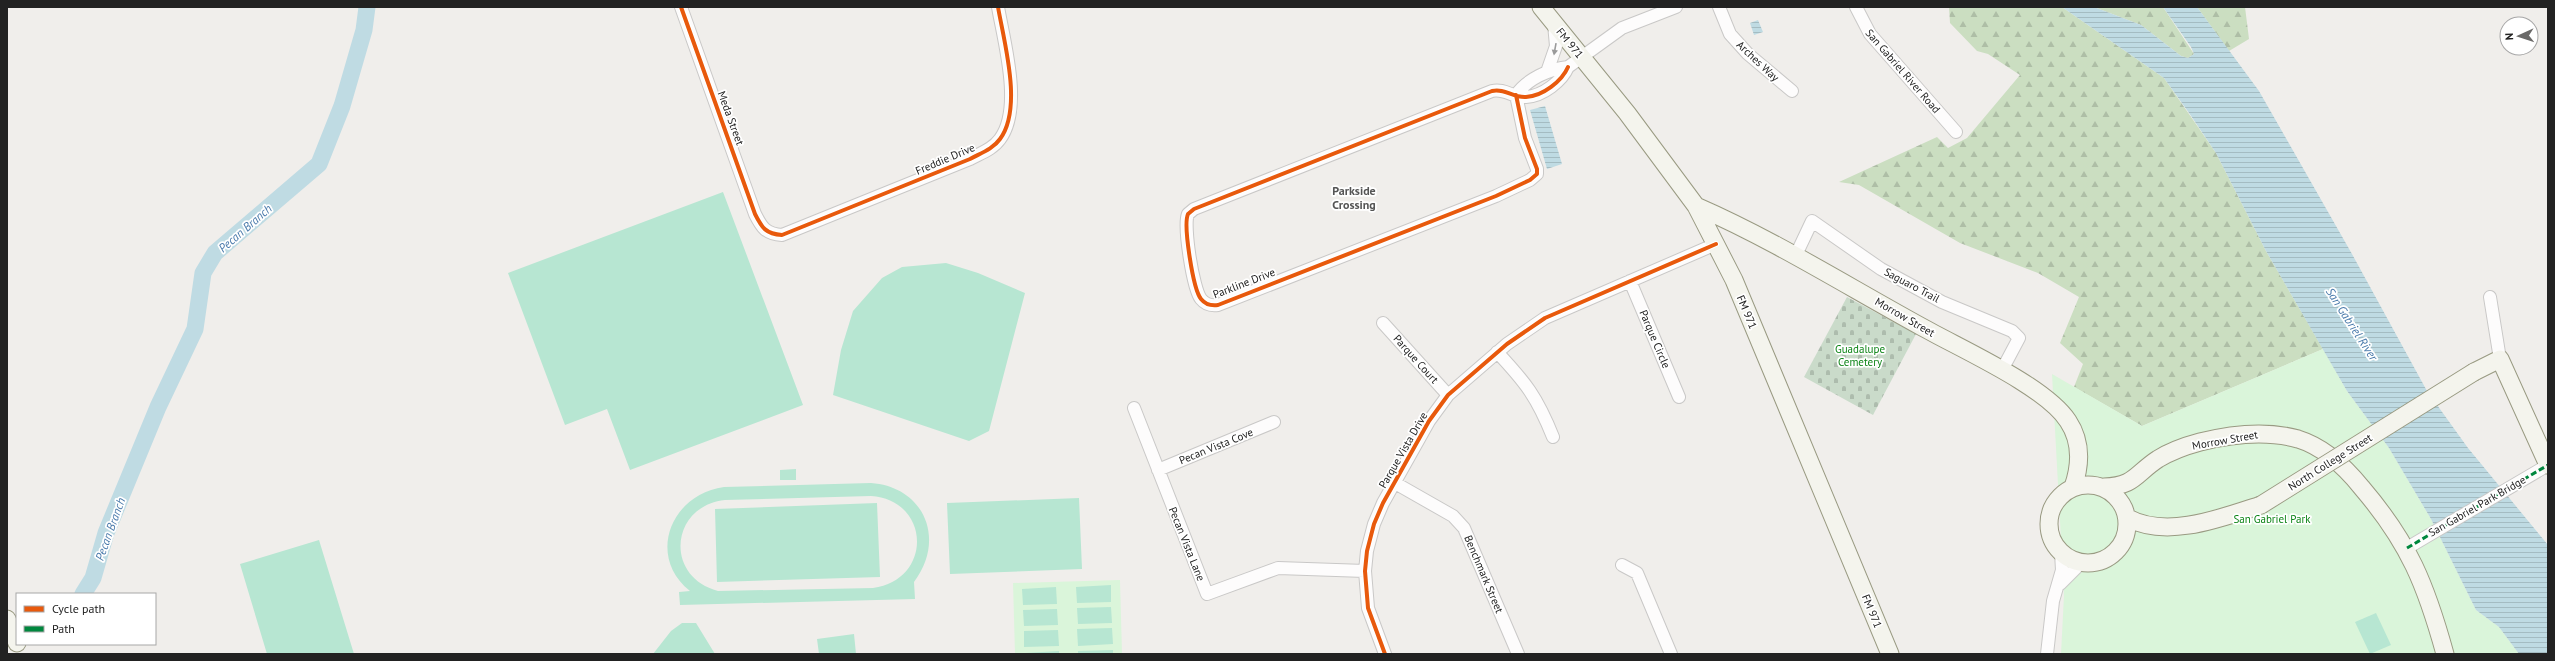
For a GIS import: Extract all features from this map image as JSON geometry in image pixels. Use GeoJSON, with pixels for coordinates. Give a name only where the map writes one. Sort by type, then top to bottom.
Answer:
{"type":"FeatureCollection","features":[{"type":"Feature","properties":{"kind":"street","name":"Meda Street"},"geometry":{"type":"LineString","coordinates":[[681,7],[755,214],[761,227],[768,233]]}},
{"type":"Feature","properties":{"kind":"street","name":"Freddie Drive"},"geometry":{"type":"LineString","coordinates":[[768,233],[782,235],[970,159],[992,147],[1000,139],[1009,120],[1011,104],[1011,87],[998,7]]}},
{"type":"Feature","properties":{"kind":"street","name":"FM 971"},"geometry":{"type":"LineString","coordinates":[[1541,7],[1554,24],[1575,62],[1627,113],[1696,206],[1716,244],[1747,311],[1890,654]]}},
{"type":"Feature","properties":{"kind":"street"},"geometry":{"type":"LineString","coordinates":[[1516,95],[1524,84],[1547,72],[1575,62],[1622,28],[1676,7]]}},
{"type":"Feature","properties":{"kind":"street","name":"Arches Way"},"geometry":{"type":"LineString","coordinates":[[1719,7],[1730,34],[1748,54],[1792,91]]}},
{"type":"Feature","properties":{"kind":"street","name":"San Gabriel River Road"},"geometry":{"type":"LineString","coordinates":[[1856,7],[1870,34],[1956,132]]}},
{"type":"Feature","properties":{"kind":"street"},"geometry":{"type":"LineString","coordinates":[[1547,72],[1556,46],[1554,24]]}},
{"type":"Feature","properties":{"kind":"street","name":"Parkline Drive"},"geometry":{"type":"LineString","coordinates":[[1516,95],[1525,138],[1537,169],[1537,174],[1530,180],[1496,196],[1218,305],[1212,305],[1201,299],[1194,280],[1186,225],[1188,214],[1194,209],[1492,91],[1499,89],[1526,97],[1552,86],[1564,77],[1575,62]]}},
{"type":"Feature","properties":{"kind":"street","name":"Morrow Street"},"geometry":{"type":"LineString","coordinates":[[1696,206],[1729,221],[1795,256],[2002,370],[2051,401],[2064,416],[2080,447],[2080,461],[2073,487]]}},
{"type":"Feature","properties":{"kind":"street","name":"Saguaro Trail"},"geometry":{"type":"LineString","coordinates":[[1795,256],[1812,221],[1881,269],[1942,302],[2012,331],[2020,338],[2002,370]]}},
{"type":"Feature","properties":{"kind":"street","name":"Parque Vista Drive"},"geometry":{"type":"LineString","coordinates":[[1385,654],[1368,608],[1365,570],[1374,524],[1429,421],[1448,396],[1497,352],[1545,318],[1716,244]]}},
{"type":"Feature","properties":{"kind":"street","name":"Parque Circle"},"geometry":{"type":"LineString","coordinates":[[1630,281],[1679,397]]}},
{"type":"Feature","properties":{"kind":"street"},"geometry":{"type":"LineString","coordinates":[[2490,297],[2500,359],[2548,465]]}},
{"type":"Feature","properties":{"kind":"street","name":"Parque Court"},"geometry":{"type":"LineString","coordinates":[[1383,323],[1448,396]]}},
{"type":"Feature","properties":{"kind":"street"},"geometry":{"type":"LineString","coordinates":[[1497,352],[1526,383],[1536,398],[1553,437]]}},
{"type":"Feature","properties":{"kind":"street","name":"North College Street"},"geometry":{"type":"LineString","coordinates":[[2126,537],[2146,526],[2196,523],[2216,519],[2261,505],[2474,372],[2500,359]]}},
{"type":"Feature","properties":{"kind":"street","name":"Pecan Vista Lane"},"geometry":{"type":"LineString","coordinates":[[1134,408],[1207,594],[1278,568],[1365,570]]}},
{"type":"Feature","properties":{"kind":"street","name":"Pecan Vista Cove"},"geometry":{"type":"LineString","coordinates":[[1158,470],[1274,422]]}},
{"type":"Feature","properties":{"kind":"street","name":"Morrow Street"},"geometry":{"type":"LineString","coordinates":[[2127,484],[2158,459],[2178,449],[2200,442],[2265,433],[2300,440],[2317,448],[2348,471],[2374,502],[2406,548],[2432,605],[2445,654]]}},
{"type":"Feature","properties":{"kind":"street","name":"Morrow Street"},"geometry":{"type":"LineString","coordinates":[[2080,461],[2100,486]]}},
{"type":"Feature","properties":{"kind":"street","name":"San Gabriel Park Bridge"},"geometry":{"type":"LineString","coordinates":[[2406,548],[2548,465]]}},
{"type":"Feature","properties":{"kind":"street","name":"Benchmark Street"},"geometry":{"type":"LineString","coordinates":[[1395,483],[1453,516],[1464,528],[1518,654]]}},
{"type":"Feature","properties":{"kind":"street"},"geometry":{"type":"LineString","coordinates":[[2085,484],[2100,486],[2127,484],[2125,511],[2126,537],[2119,549],[2108,558],[2095,563],[2081,563],[2061,552],[2052,540],[2049,524],[2051,509],[2060,496],[2073,487],[2085,484]]}},
{"type":"Feature","properties":{"kind":"street"},"geometry":{"type":"LineString","coordinates":[[2100,486],[2115,494],[2125,511]]}},
{"type":"Feature","properties":{"kind":"street","name":"North College Street"},"geometry":{"type":"LineString","coordinates":[[2125,511],[2146,526]]}},
{"type":"Feature","properties":{"kind":"street"},"geometry":{"type":"LineString","coordinates":[[2047,654],[2053,601],[2060,584],[2061,552]]}},
{"type":"Feature","properties":{"kind":"street"},"geometry":{"type":"LineString","coordinates":[[2060,584],[2081,563]]}},
{"type":"Feature","properties":{"kind":"street"},"geometry":{"type":"LineString","coordinates":[[1622,565],[1637,573],[1672,654]]}},
{"type":"Feature","properties":{"kind":"street"},"geometry":{"type":"LineString","coordinates":[[7,619],[16,642]]}},
{"type":"Feature","properties":{"kind":"street"},"geometry":{"type":"LineString","coordinates":[[18,645],[22,654]]}},
{"type":"Feature","properties":{"kind":"green space"},"geometry":{"type":"Polygon","coordinates":[[[1949,7],[2062,7],[2164,78],[2216,153],[2266,251],[2323,349],[2142,426],[2074,387],[2083,364],[2060,343],[2079,297],[2038,273],[1960,243],[1859,185],[1839,182],[1937,137],[1948,148],[1967,138],[2020,75],[1988,54],[1977,51],[1950,23],[1949,7]]]}},
{"type":"Feature","properties":{"kind":"green space"},"geometry":{"type":"Polygon","coordinates":[[[2094,7],[2163,7],[2194,54],[2188,58],[2181,56],[2141,25],[2094,7]]]}},
{"type":"Feature","properties":{"kind":"green space"},"geometry":{"type":"Polygon","coordinates":[[[2197,7],[2245,7],[2249,39],[2229,51],[2197,7]]]}},
{"type":"Feature","properties":{"kind":"green space"},"geometry":{"type":"Polygon","coordinates":[[[723,192],[803,405],[630,470],[607,409],[565,425],[508,273],[723,192]]]}},
{"type":"Feature","properties":{"kind":"green space"},"geometry":{"type":"Polygon","coordinates":[[[946,263],[978,273],[1025,293],[989,431],[969,441],[833,395],[841,350],[853,311],[882,278],[902,267],[946,263]]]}},
{"type":"Feature","properties":{"kind":"green space","name":"Guadalupe Cemetery"},"geometry":{"type":"Polygon","coordinates":[[[1847,297],[1916,334],[1873,415],[1804,377],[1847,297]]]}},
{"type":"Feature","properties":{"kind":"green space","name":"San Gabriel Park"},"geometry":{"type":"Polygon","coordinates":[[[2323,349],[2347,391],[2389,448],[2431,519],[2476,610],[2499,627],[2519,654],[2061,654],[2064,595],[2052,374],[2142,426],[2323,349]]]}},
{"type":"Feature","properties":{"kind":"green space"},"geometry":{"type":"Polygon","coordinates":[[[796,469],[796,480],[780,480],[780,470],[796,469]]]}},
{"type":"Feature","properties":{"kind":"green space"},"geometry":{"type":"Polygon","coordinates":[[[871,483],[890,487],[905,494],[917,505],[925,518],[929,533],[928,549],[924,566],[914,582],[915,599],[680,605],[679,592],[690,591],[677,577],[669,561],[667,545],[671,528],[678,514],[690,501],[706,492],[724,487],[871,483]],[[871,496],[725,500],[707,505],[693,515],[684,528],[681,542],[682,558],[689,572],[701,583],[718,591],[873,588],[893,582],[906,571],[915,556],[917,540],[914,525],[905,511],[891,501],[871,496]]]}},
{"type":"Feature","properties":{"kind":"green space"},"geometry":{"type":"Polygon","coordinates":[[[1079,498],[1082,569],[950,574],[947,503],[1079,498]]]}},
{"type":"Feature","properties":{"kind":"green space"},"geometry":{"type":"Polygon","coordinates":[[[877,503],[880,577],[717,582],[715,509],[877,503]]]}},
{"type":"Feature","properties":{"kind":"green space"},"geometry":{"type":"Polygon","coordinates":[[[319,540],[354,654],[267,654],[240,564],[319,540]]]}},
{"type":"Feature","properties":{"kind":"green space"},"geometry":{"type":"Polygon","coordinates":[[[1120,580],[1122,654],[1015,654],[1013,583],[1120,580]]]}},
{"type":"Feature","properties":{"kind":"green space"},"geometry":{"type":"Polygon","coordinates":[[[1111,585],[1111,602],[1077,603],[1076,587],[1111,585]]]}},
{"type":"Feature","properties":{"kind":"green space"},"geometry":{"type":"Polygon","coordinates":[[[1056,587],[1057,604],[1023,605],[1022,589],[1056,587]]]}},
{"type":"Feature","properties":{"kind":"green space"},"geometry":{"type":"Polygon","coordinates":[[[1111,607],[1112,623],[1078,624],[1077,608],[1111,607]]]}},
{"type":"Feature","properties":{"kind":"green space"},"geometry":{"type":"Polygon","coordinates":[[[1057,609],[1058,625],[1024,626],[1023,610],[1057,609]]]}},
{"type":"Feature","properties":{"kind":"green space"},"geometry":{"type":"Polygon","coordinates":[[[2376,613],[2391,645],[2370,654],[2355,622],[2376,613]]]}},
{"type":"Feature","properties":{"kind":"green space"},"geometry":{"type":"Polygon","coordinates":[[[682,623],[696,623],[715,654],[653,654],[671,631],[682,623]]]}},
{"type":"Feature","properties":{"kind":"green space"},"geometry":{"type":"Polygon","coordinates":[[[1112,628],[1113,644],[1078,646],[1077,629],[1112,628]]]}},
{"type":"Feature","properties":{"kind":"green space"},"geometry":{"type":"Polygon","coordinates":[[[1058,630],[1059,646],[1024,647],[1024,631],[1058,630]]]}},
{"type":"Feature","properties":{"kind":"green space"},"geometry":{"type":"Polygon","coordinates":[[[854,634],[856,654],[819,654],[817,639],[854,634]]]}},
{"type":"Feature","properties":{"kind":"green space"},"geometry":{"type":"Polygon","coordinates":[[[1113,650],[1113,654],[1078,654],[1078,651],[1113,650]]]}},
{"type":"Feature","properties":{"kind":"green space"},"geometry":{"type":"Polygon","coordinates":[[[1059,651],[1059,654],[1025,654],[1025,653],[1059,651]]]}},
{"type":"Feature","properties":{"kind":"water","name":"San Gabriel River"},"geometry":{"type":"Polygon","coordinates":[[[2062,7],[2094,7],[2141,25],[2181,56],[2188,58],[2194,54],[2191,47],[2163,7],[2197,7],[2259,91],[2352,254],[2427,391],[2468,448],[2548,545],[2548,654],[2519,654],[2499,627],[2476,610],[2431,519],[2389,448],[2347,391],[2266,251],[2216,153],[2164,78],[2062,7]]]}},
{"type":"Feature","properties":{"kind":"water"},"geometry":{"type":"Polygon","coordinates":[[[1758,20],[1763,32],[1754,35],[1750,23],[1758,20]]]}},
{"type":"Feature","properties":{"kind":"water"},"geometry":{"type":"Polygon","coordinates":[[[1545,106],[1562,164],[1547,169],[1530,110],[1545,106]]]}},
{"type":"Feature","properties":{"kind":"waterway","name":"Pecan Branch"},"geometry":{"type":"LineString","coordinates":[[84,593],[93,578],[106,533],[158,407],[195,329],[203,273],[215,253],[319,164],[342,106],[364,30],[367,7]]}},
{"type":"Feature","properties":{"kind":"marked path"},"geometry":{"type":"LineString","coordinates":[[2407,548],[2548,465]]}},
{"type":"Feature","properties":{"kind":"cycle path"},"geometry":{"type":"LineString","coordinates":[[681,7],[755,214],[760,223],[768,232],[782,235],[970,159],[994,146],[1000,139],[1007,126],[1011,93],[1010,74],[998,7]]}},
{"type":"Feature","properties":{"kind":"cycle path"},"geometry":{"type":"LineString","coordinates":[[1516,95],[1525,138],[1537,169],[1537,174],[1530,180],[1496,196],[1218,305],[1208,304],[1201,299],[1192,271],[1187,231],[1188,214],[1194,209],[1492,91],[1497,90],[1505,92],[1513,95],[1517,96],[1521,97],[1539,94],[1557,82],[1568,67]]}},
{"type":"Feature","properties":{"kind":"cycle path"},"geometry":{"type":"LineString","coordinates":[[1385,654],[1368,608],[1365,571],[1367,551],[1374,524],[1383,503],[1429,421],[1448,395],[1507,344],[1545,318],[1716,244]]}},
{"type":"Feature","properties":{"kind":"district","name":"Parkside Crossing"},"geometry":{"type":"Point","coordinates":[1354,197]}}]}
